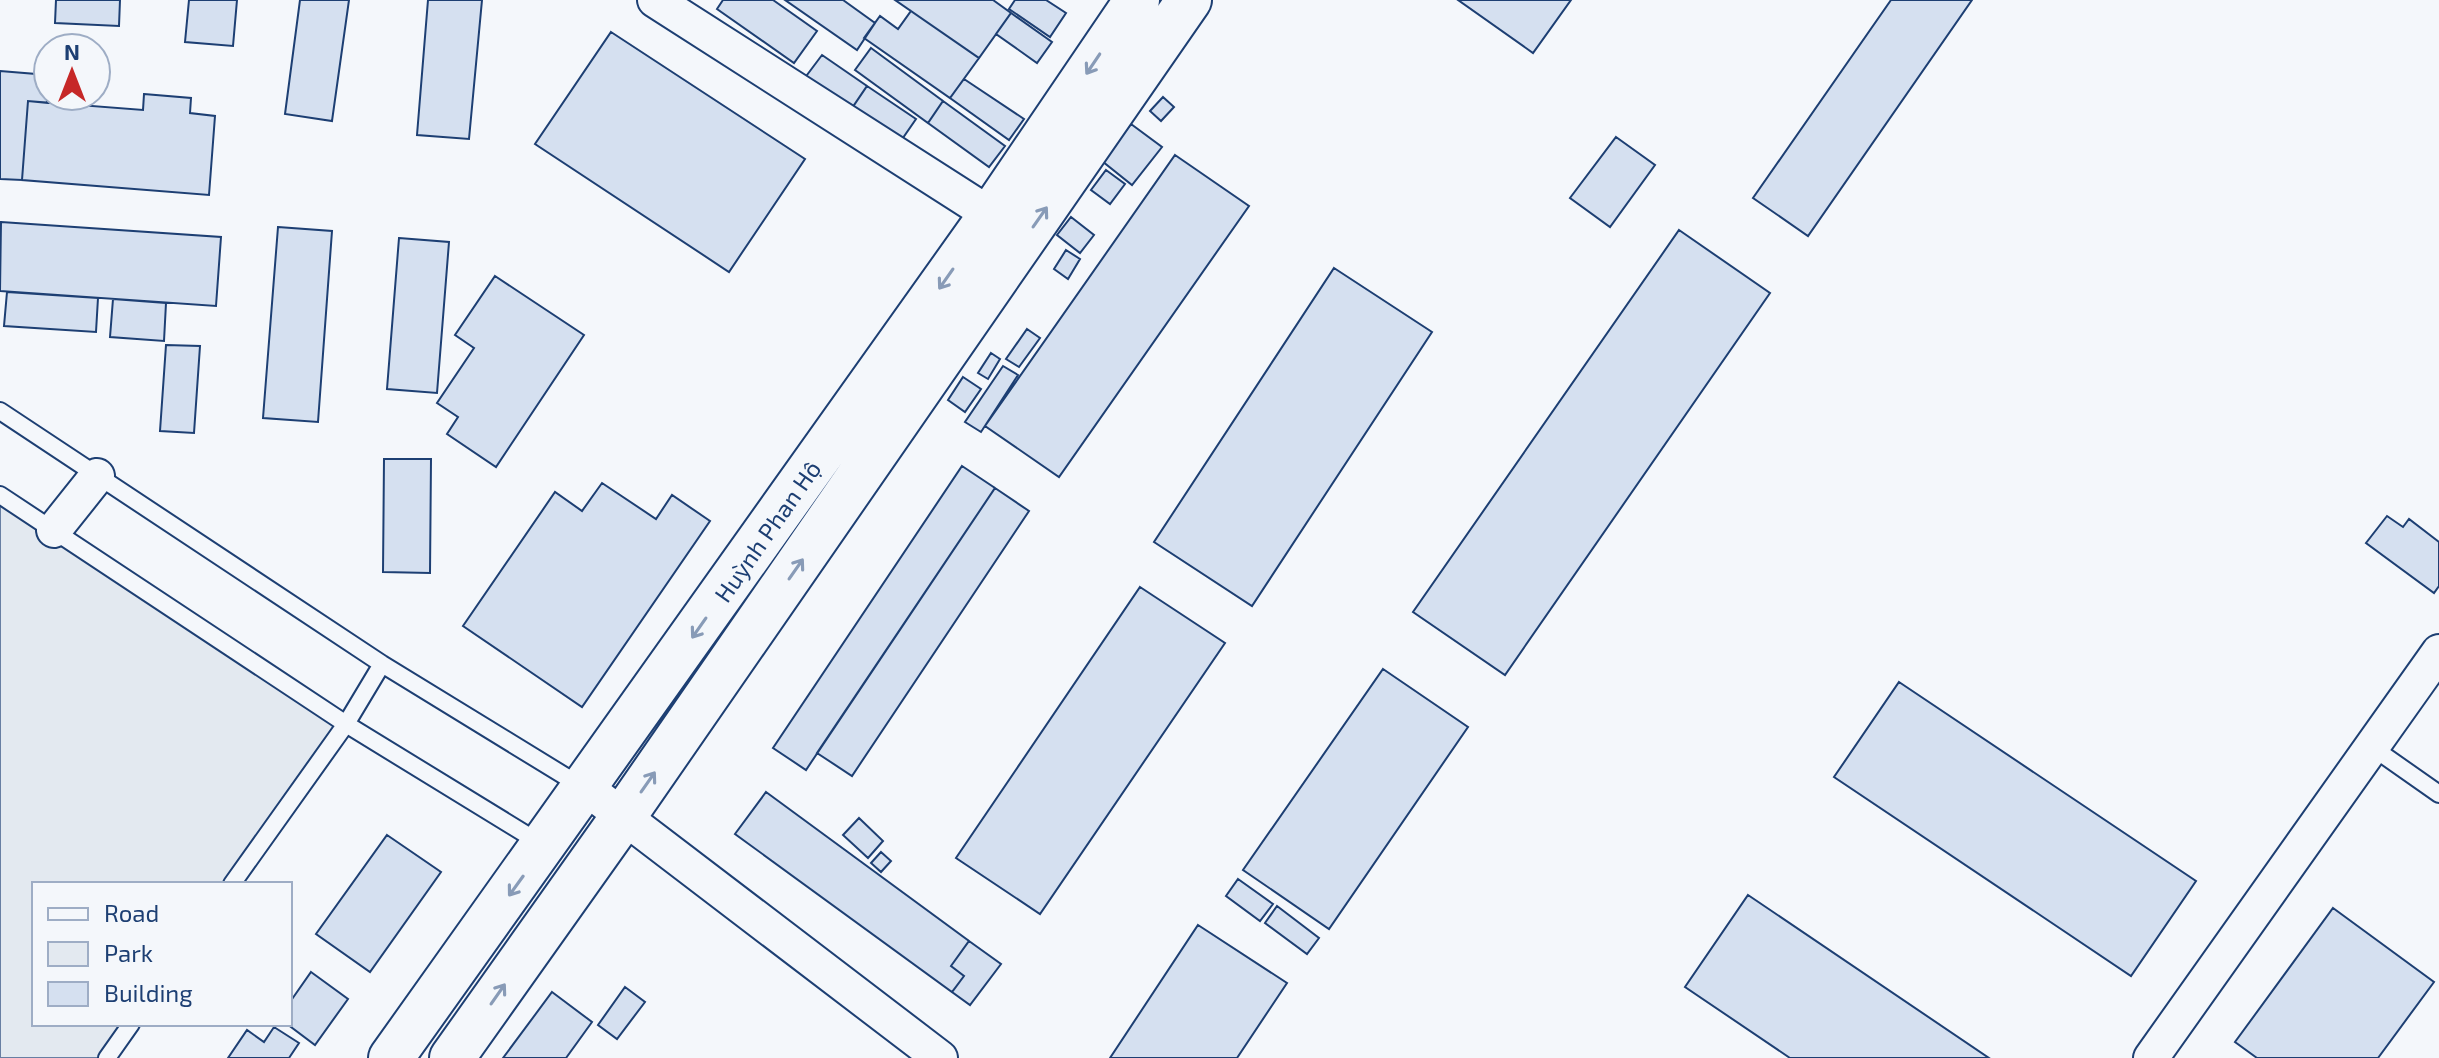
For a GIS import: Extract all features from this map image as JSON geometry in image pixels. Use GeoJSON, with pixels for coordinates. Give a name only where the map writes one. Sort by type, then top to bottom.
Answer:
{"type":"FeatureCollection","features":[{"type":"Feature","properties":{"kind":"street"},"geometry":{"type":"LineString","coordinates":[[655,0],[692,10],[991,215]]}},
{"type":"Feature","properties":{"kind":"street","name":"Huỳnh Phan Hộ"},"geometry":{"type":"LineString","coordinates":[[391,1058],[545,847],[991,215],[1137,0]]}},
{"type":"Feature","properties":{"kind":"street","name":"Huỳnh Phan Hộ"},"geometry":{"type":"LineString","coordinates":[[452,1058],[623,817],[1189,0]]}},
{"type":"Feature","properties":{"kind":"street"},"geometry":{"type":"LineString","coordinates":[[54,530],[97,476]]}},
{"type":"Feature","properties":{"kind":"street"},"geometry":{"type":"LineString","coordinates":[[2151,1058],[2439,652]]}},
{"type":"Feature","properties":{"kind":"street"},"geometry":{"type":"LineString","coordinates":[[586,788],[927,1054]]}},
{"type":"Feature","properties":{"kind":"lane"},"geometry":{"type":"LineString","coordinates":[[0,411],[382,664],[586,788]]}},
{"type":"Feature","properties":{"kind":"lane"},"geometry":{"type":"LineString","coordinates":[[0,495],[346,724],[545,847]]}},
{"type":"Feature","properties":{"kind":"lane"},"geometry":{"type":"LineString","coordinates":[[233,882],[346,724],[382,664]]}},
{"type":"Feature","properties":{"kind":"lane"},"geometry":{"type":"LineString","coordinates":[[2372,747],[2439,794]]}},
{"type":"Feature","properties":{"kind":"lane"},"geometry":{"type":"LineString","coordinates":[[107,1058],[130,1026]]}},
{"type":"Feature","properties":{"kind":"green space"},"geometry":{"type":"Polygon","coordinates":[[[0,494],[346,724],[233,882],[32,882],[32,1026],[130,1026],[107,1058],[0,1058],[0,494]]]}},
{"type":"Feature","properties":{"kind":"building"},"geometry":{"type":"Polygon","coordinates":[[[56,0],[120,0],[119,26],[55,23],[56,0]]]}},
{"type":"Feature","properties":{"kind":"building"},"geometry":{"type":"Polygon","coordinates":[[[189,0],[237,0],[233,46],[185,42],[189,0]]]}},
{"type":"Feature","properties":{"kind":"building"},"geometry":{"type":"Polygon","coordinates":[[[300,0],[349,0],[332,121],[285,114],[300,0]]]}},
{"type":"Feature","properties":{"kind":"building"},"geometry":{"type":"Polygon","coordinates":[[[428,0],[482,0],[469,139],[417,135],[428,0]]]}},
{"type":"Feature","properties":{"kind":"building"},"geometry":{"type":"Polygon","coordinates":[[[723,0],[773,0],[817,31],[794,63],[717,9],[723,0]]]}},
{"type":"Feature","properties":{"kind":"building"},"geometry":{"type":"Polygon","coordinates":[[[785,0],[843,0],[875,23],[857,50],[785,0]]]}},
{"type":"Feature","properties":{"kind":"building"},"geometry":{"type":"Polygon","coordinates":[[[895,0],[993,0],[1011,13],[979,58],[895,0]]]}},
{"type":"Feature","properties":{"kind":"building"},"geometry":{"type":"Polygon","coordinates":[[[1015,0],[1046,0],[1066,13],[1050,37],[1009,9],[1015,0]]]}},
{"type":"Feature","properties":{"kind":"building"},"geometry":{"type":"Polygon","coordinates":[[[1458,0],[1571,0],[1533,53],[1458,0]]]}},
{"type":"Feature","properties":{"kind":"building"},"geometry":{"type":"Polygon","coordinates":[[[1891,0],[1972,0],[1808,236],[1753,198],[1891,0]]]}},
{"type":"Feature","properties":{"kind":"building"},"geometry":{"type":"Polygon","coordinates":[[[911,11],[979,58],[950,98],[864,38],[880,16],[898,29],[911,11]]]}},
{"type":"Feature","properties":{"kind":"building"},"geometry":{"type":"Polygon","coordinates":[[[1011,13],[1052,42],[1037,63],[996,34],[1011,13]]]}},
{"type":"Feature","properties":{"kind":"building"},"geometry":{"type":"Polygon","coordinates":[[[611,32],[805,159],[729,272],[535,144],[611,32]]]}},
{"type":"Feature","properties":{"kind":"building"},"geometry":{"type":"Polygon","coordinates":[[[871,48],[943,101],[928,123],[855,70],[871,48]]]}},
{"type":"Feature","properties":{"kind":"building"},"geometry":{"type":"Polygon","coordinates":[[[822,55],[867,86],[850,111],[804,79],[822,55]]]}},
{"type":"Feature","properties":{"kind":"building"},"geometry":{"type":"Polygon","coordinates":[[[0,71],[32,74],[32,101],[28,101],[22,180],[0,179],[0,71]]]}},
{"type":"Feature","properties":{"kind":"building"},"geometry":{"type":"Polygon","coordinates":[[[964,79],[1024,119],[1009,140],[950,98],[964,79]]]}},
{"type":"Feature","properties":{"kind":"building"},"geometry":{"type":"Polygon","coordinates":[[[867,86],[916,119],[898,145],[850,111],[867,86]]]}},
{"type":"Feature","properties":{"kind":"building"},"geometry":{"type":"Polygon","coordinates":[[[144,94],[191,98],[190,113],[215,116],[209,195],[22,180],[28,101],[32,101],[32,112],[112,112],[112,108],[143,110],[144,94]]]}},
{"type":"Feature","properties":{"kind":"building"},"geometry":{"type":"Polygon","coordinates":[[[1163,97],[1174,107],[1161,121],[1150,111],[1163,97]]]}},
{"type":"Feature","properties":{"kind":"building"},"geometry":{"type":"Polygon","coordinates":[[[943,101],[1005,146],[989,167],[928,123],[943,101]]]}},
{"type":"Feature","properties":{"kind":"building"},"geometry":{"type":"Polygon","coordinates":[[[1131,124],[1162,147],[1132,185],[1102,161],[1131,124]]]}},
{"type":"Feature","properties":{"kind":"building"},"geometry":{"type":"Polygon","coordinates":[[[1616,137],[1655,165],[1610,227],[1570,198],[1616,137]]]}},
{"type":"Feature","properties":{"kind":"building"},"geometry":{"type":"Polygon","coordinates":[[[1175,155],[1249,206],[1059,477],[985,426],[1175,155]]]}},
{"type":"Feature","properties":{"kind":"building"},"geometry":{"type":"Polygon","coordinates":[[[1106,170],[1125,184],[1110,204],[1091,190],[1106,170]]]}},
{"type":"Feature","properties":{"kind":"building"},"geometry":{"type":"Polygon","coordinates":[[[1071,217],[1094,235],[1080,253],[1057,235],[1071,217]]]}},
{"type":"Feature","properties":{"kind":"building"},"geometry":{"type":"Polygon","coordinates":[[[1,222],[221,237],[216,306],[0,291],[1,222]]]}},
{"type":"Feature","properties":{"kind":"building"},"geometry":{"type":"Polygon","coordinates":[[[278,227],[332,231],[318,422],[263,418],[278,227]]]}},
{"type":"Feature","properties":{"kind":"building"},"geometry":{"type":"Polygon","coordinates":[[[1679,230],[1770,293],[1505,675],[1413,612],[1679,230]]]}},
{"type":"Feature","properties":{"kind":"building"},"geometry":{"type":"Polygon","coordinates":[[[399,238],[449,242],[437,393],[387,389],[399,238]]]}},
{"type":"Feature","properties":{"kind":"building"},"geometry":{"type":"Polygon","coordinates":[[[1066,250],[1080,259],[1068,279],[1054,269],[1066,250]]]}},
{"type":"Feature","properties":{"kind":"building"},"geometry":{"type":"Polygon","coordinates":[[[1334,268],[1432,332],[1252,606],[1154,542],[1334,268]]]}},
{"type":"Feature","properties":{"kind":"building"},"geometry":{"type":"Polygon","coordinates":[[[495,276],[584,335],[496,467],[447,434],[458,417],[437,403],[474,348],[455,335],[495,276]]]}},
{"type":"Feature","properties":{"kind":"building"},"geometry":{"type":"Polygon","coordinates":[[[7,292],[98,298],[96,332],[4,326],[7,292]]]}},
{"type":"Feature","properties":{"kind":"building"},"geometry":{"type":"Polygon","coordinates":[[[113,299],[166,303],[164,341],[110,337],[113,299]]]}},
{"type":"Feature","properties":{"kind":"building"},"geometry":{"type":"Polygon","coordinates":[[[1027,329],[1040,338],[1019,367],[1006,359],[1027,329]]]}},
{"type":"Feature","properties":{"kind":"building"},"geometry":{"type":"Polygon","coordinates":[[[166,345],[200,346],[194,433],[160,431],[166,345]]]}},
{"type":"Feature","properties":{"kind":"building"},"geometry":{"type":"Polygon","coordinates":[[[991,353],[1000,359],[988,379],[978,373],[991,353]]]}},
{"type":"Feature","properties":{"kind":"building"},"geometry":{"type":"Polygon","coordinates":[[[1003,366],[1018,375],[981,432],[965,422],[1003,366]]]}},
{"type":"Feature","properties":{"kind":"building"},"geometry":{"type":"Polygon","coordinates":[[[963,377],[981,389],[965,412],[948,400],[963,377]]]}},
{"type":"Feature","properties":{"kind":"building"},"geometry":{"type":"Polygon","coordinates":[[[384,459],[431,459],[430,573],[383,572],[384,459]]]}},
{"type":"Feature","properties":{"kind":"building"},"geometry":{"type":"Polygon","coordinates":[[[962,466],[995,488],[806,770],[773,748],[962,466]]]}},
{"type":"Feature","properties":{"kind":"building"},"geometry":{"type":"Polygon","coordinates":[[[602,483],[656,519],[672,495],[710,521],[582,707],[463,626],[555,492],[582,511],[602,483]]]}},
{"type":"Feature","properties":{"kind":"building"},"geometry":{"type":"Polygon","coordinates":[[[995,488],[1029,511],[852,776],[817,753],[995,488]]]}},
{"type":"Feature","properties":{"kind":"building"},"geometry":{"type":"Polygon","coordinates":[[[2387,516],[2403,527],[2409,519],[2439,542],[2439,586],[2434,593],[2366,543],[2387,516]]]}},
{"type":"Feature","properties":{"kind":"building"},"geometry":{"type":"Polygon","coordinates":[[[1140,587],[1225,643],[1040,914],[956,858],[1140,587]]]}},
{"type":"Feature","properties":{"kind":"building"},"geometry":{"type":"Polygon","coordinates":[[[1383,669],[1468,727],[1329,929],[1243,870],[1383,669]]]}},
{"type":"Feature","properties":{"kind":"building"},"geometry":{"type":"Polygon","coordinates":[[[1899,682],[2196,881],[2131,976],[1834,777],[1899,682]]]}},
{"type":"Feature","properties":{"kind":"building"},"geometry":{"type":"Polygon","coordinates":[[[766,792],[969,941],[951,966],[964,976],[952,992],[735,834],[766,792]]]}},
{"type":"Feature","properties":{"kind":"building"},"geometry":{"type":"Polygon","coordinates":[[[859,818],[883,841],[868,858],[843,835],[859,818]]]}},
{"type":"Feature","properties":{"kind":"building"},"geometry":{"type":"Polygon","coordinates":[[[387,835],[441,872],[370,972],[316,934],[387,835]]]}},
{"type":"Feature","properties":{"kind":"building"},"geometry":{"type":"Polygon","coordinates":[[[881,852],[891,861],[881,872],[871,863],[881,852]]]}},
{"type":"Feature","properties":{"kind":"building"},"geometry":{"type":"Polygon","coordinates":[[[1238,879],[1273,904],[1260,921],[1226,896],[1238,879]]]}},
{"type":"Feature","properties":{"kind":"building"},"geometry":{"type":"Polygon","coordinates":[[[1748,895],[1989,1058],[1790,1058],[1685,987],[1748,895]]]}},
{"type":"Feature","properties":{"kind":"building"},"geometry":{"type":"Polygon","coordinates":[[[1277,906],[1319,938],[1307,954],[1265,923],[1277,906]]]}},
{"type":"Feature","properties":{"kind":"building"},"geometry":{"type":"Polygon","coordinates":[[[2333,908],[2434,982],[2378,1058],[2257,1058],[2235,1042],[2333,908]]]}},
{"type":"Feature","properties":{"kind":"building"},"geometry":{"type":"Polygon","coordinates":[[[1198,925],[1287,983],[1237,1058],[1110,1058],[1198,925]]]}},
{"type":"Feature","properties":{"kind":"building"},"geometry":{"type":"Polygon","coordinates":[[[969,941],[1001,964],[970,1005],[952,992],[964,976],[951,966],[969,941]]]}},
{"type":"Feature","properties":{"kind":"building"},"geometry":{"type":"Polygon","coordinates":[[[311,972],[348,999],[315,1045],[290,1026],[292,999],[311,972]]]}},
{"type":"Feature","properties":{"kind":"building"},"geometry":{"type":"Polygon","coordinates":[[[625,987],[645,1002],[617,1039],[598,1025],[625,987]]]}},
{"type":"Feature","properties":{"kind":"building"},"geometry":{"type":"Polygon","coordinates":[[[552,992],[592,1022],[566,1058],[503,1058],[552,992]]]}},
{"type":"Feature","properties":{"kind":"building"},"geometry":{"type":"Polygon","coordinates":[[[274,1027],[299,1043],[289,1058],[228,1058],[247,1030],[264,1042],[274,1027]]]}}]}
